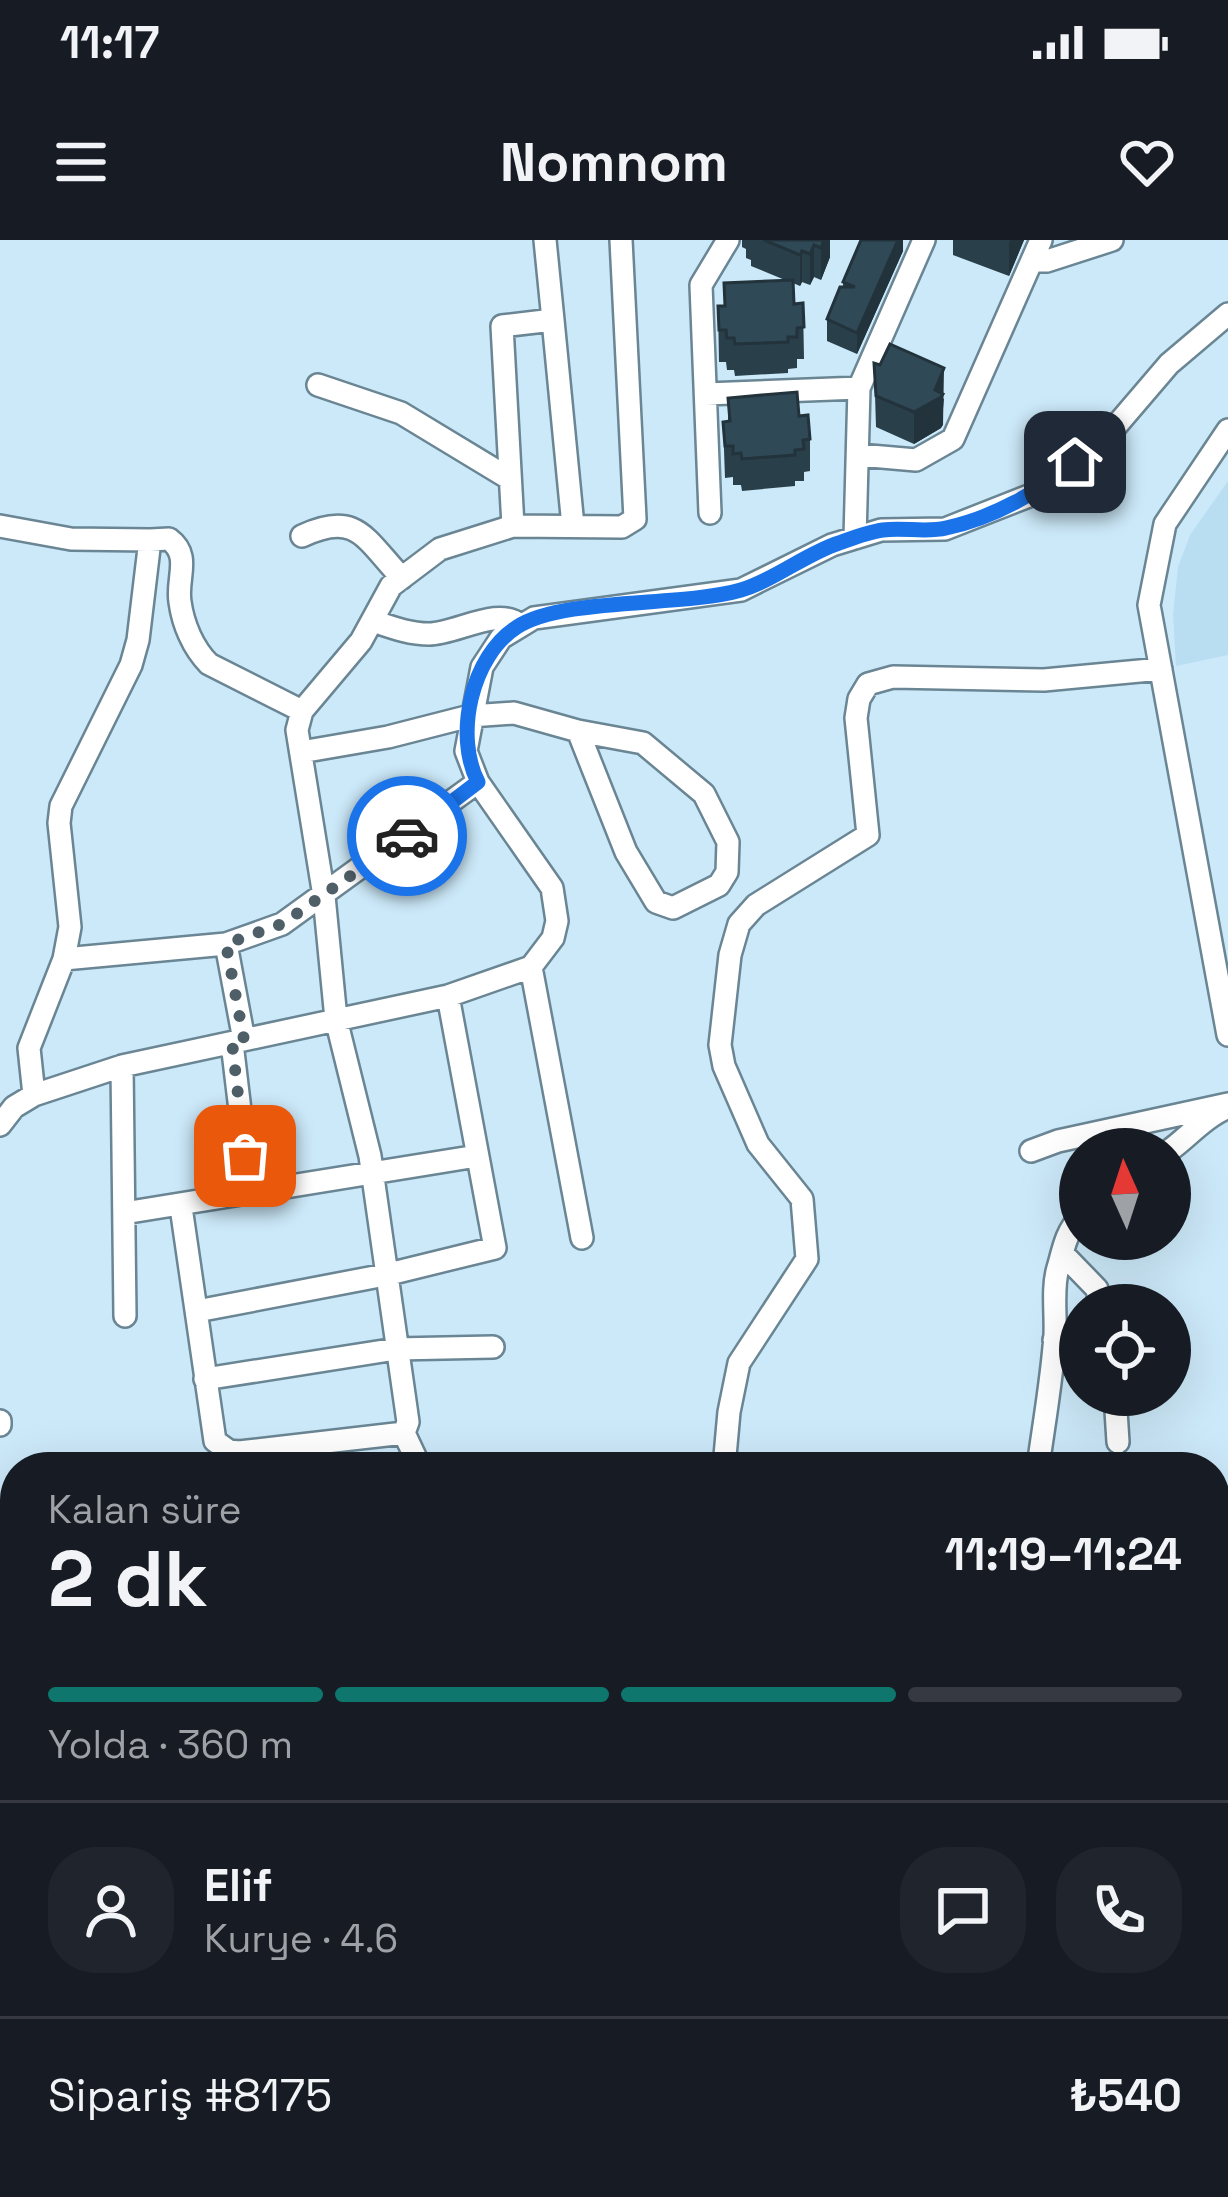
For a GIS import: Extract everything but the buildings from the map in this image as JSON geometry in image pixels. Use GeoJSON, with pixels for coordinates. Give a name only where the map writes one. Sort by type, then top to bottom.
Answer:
{"type":"FeatureCollection","features":[{"type":"Feature","properties":{"kind":"street"},"geometry":{"type":"LineString","coordinates":[[545,240],[573,526]]}},
{"type":"Feature","properties":{"kind":"street"},"geometry":{"type":"LineString","coordinates":[[414,1452],[404,1433],[408,1422],[372,1172],[336,1019],[324,896],[297,730],[302,712],[362,641],[391,586],[440,549],[513,526],[622,527],[635,519],[621,240]]}},
{"type":"Feature","properties":{"kind":"street"},"geometry":{"type":"LineString","coordinates":[[710,513],[701,285],[728,240]]}},
{"type":"Feature","properties":{"kind":"street"},"geometry":{"type":"LineString","coordinates":[[855,538],[859,388],[923,240]]}},
{"type":"Feature","properties":{"kind":"street"},"geometry":{"type":"LineString","coordinates":[[859,455],[916,460],[953,439],[1036,250],[1047,261],[1112,240]]}},
{"type":"Feature","properties":{"kind":"street"},"geometry":{"type":"LineString","coordinates":[[0,1126],[14,1107],[34,1095],[122,1066],[448,996],[532,967],[553,938],[556,902],[552,888],[478,782],[466,751],[470,716],[490,652],[520,625],[559,614],[741,590],[832,545],[881,530],[945,529],[1039,492],[1111,433],[1169,364],[1228,314]]}},
{"type":"Feature","properties":{"kind":"street"},"geometry":{"type":"LineString","coordinates":[[513,526],[502,326],[553,320]]}},
{"type":"Feature","properties":{"kind":"street"},"geometry":{"type":"LineString","coordinates":[[318,386],[401,413],[510,478]]}},
{"type":"Feature","properties":{"kind":"street"},"geometry":{"type":"LineString","coordinates":[[706,394],[859,388]]}},
{"type":"Feature","properties":{"kind":"street"},"geometry":{"type":"LineString","coordinates":[[1228,430],[1165,524],[1149,605],[1228,1035]]}},
{"type":"Feature","properties":{"kind":"street"},"geometry":{"type":"LineString","coordinates":[[302,536],[328,524],[354,529],[402,578]]}},
{"type":"Feature","properties":{"kind":"street"},"geometry":{"type":"LineString","coordinates":[[0,526],[71,539],[169,538],[179,548],[183,564],[180,605],[199,654],[209,664],[302,712]]}},
{"type":"Feature","properties":{"kind":"street"},"geometry":{"type":"LineString","coordinates":[[34,1095],[29,1048],[64,959],[70,926],[61,806],[130,665],[138,640],[150,540]]}},
{"type":"Feature","properties":{"kind":"street"},"geometry":{"type":"LineString","coordinates":[[373,622],[424,634],[459,630],[498,617],[520,625]]}},
{"type":"Feature","properties":{"kind":"street"},"geometry":{"type":"LineString","coordinates":[[725,1452],[739,1363],[807,1259],[802,1199],[758,1144],[724,1066],[720,1045],[730,955],[740,924],[756,904],[868,835],[856,718],[859,699],[868,684],[893,677],[1044,680],[1161,669]]}},
{"type":"Feature","properties":{"kind":"street"},"geometry":{"type":"LineString","coordinates":[[301,752],[470,716],[514,713],[643,743],[704,794],[728,842],[727,872],[719,885],[673,908],[656,902],[626,852],[578,731]]}},
{"type":"Feature","properties":{"kind":"street"},"geometry":{"type":"LineString","coordinates":[[64,959],[226,944],[282,924],[478,782]]}},
{"type":"Feature","properties":{"kind":"street"},"geometry":{"type":"LineString","coordinates":[[226,944],[250,1194]]}},
{"type":"Feature","properties":{"kind":"street"},"geometry":{"type":"LineString","coordinates":[[532,967],[582,1238]]}},
{"type":"Feature","properties":{"kind":"street"},"geometry":{"type":"LineString","coordinates":[[197,1311],[496,1248],[448,996]]}},
{"type":"Feature","properties":{"kind":"street"},"geometry":{"type":"LineString","coordinates":[[122,1066],[125,1316]]}},
{"type":"Feature","properties":{"kind":"street"},"geometry":{"type":"LineString","coordinates":[[1191,1135],[1228,1105]]}},
{"type":"Feature","properties":{"kind":"street"},"geometry":{"type":"LineString","coordinates":[[1031,1150],[1228,1105]]}},
{"type":"Feature","properties":{"kind":"street"},"geometry":{"type":"LineString","coordinates":[[124,1213],[476,1156]]}},
{"type":"Feature","properties":{"kind":"street"},"geometry":{"type":"LineString","coordinates":[[181,1207],[211,1434],[229,1451],[404,1433]]}},
{"type":"Feature","properties":{"kind":"street"},"geometry":{"type":"LineString","coordinates":[[1040,1452],[1058,1268],[1063,1260]]}},
{"type":"Feature","properties":{"kind":"street"},"geometry":{"type":"LineString","coordinates":[[1069,1260],[1092,1284]]}},
{"type":"Feature","properties":{"kind":"street"},"geometry":{"type":"LineString","coordinates":[[1054,1340],[1059,1340]]}},
{"type":"Feature","properties":{"kind":"street"},"geometry":{"type":"LineString","coordinates":[[205,1379],[396,1349],[493,1347]]}},
{"type":"Feature","properties":{"kind":"street"},"geometry":{"type":"LineString","coordinates":[[1116,1416],[1118,1442]]}},
{"type":"Feature","properties":{"kind":"shaded area"},"geometry":{"type":"Polygon","coordinates":[[[1228,481],[1228,655],[1176,666],[1173,614],[1178,567],[1190,535],[1228,481]]]}},
{"type":"Feature","properties":{"kind":"way so far"},"geometry":{"type":"LineString","coordinates":[[245,1156],[232,1042],[244,1040],[226,944],[282,924],[407,836]]}},
{"type":"Feature","properties":{"kind":"route"},"geometry":{"type":"LineString","coordinates":[[407,836],[478,782],[470,767],[466,735],[482,667],[501,638],[520,625],[559,614],[741,590],[832,545],[881,530],[945,529],[1039,492],[1075,462]]}}]}
